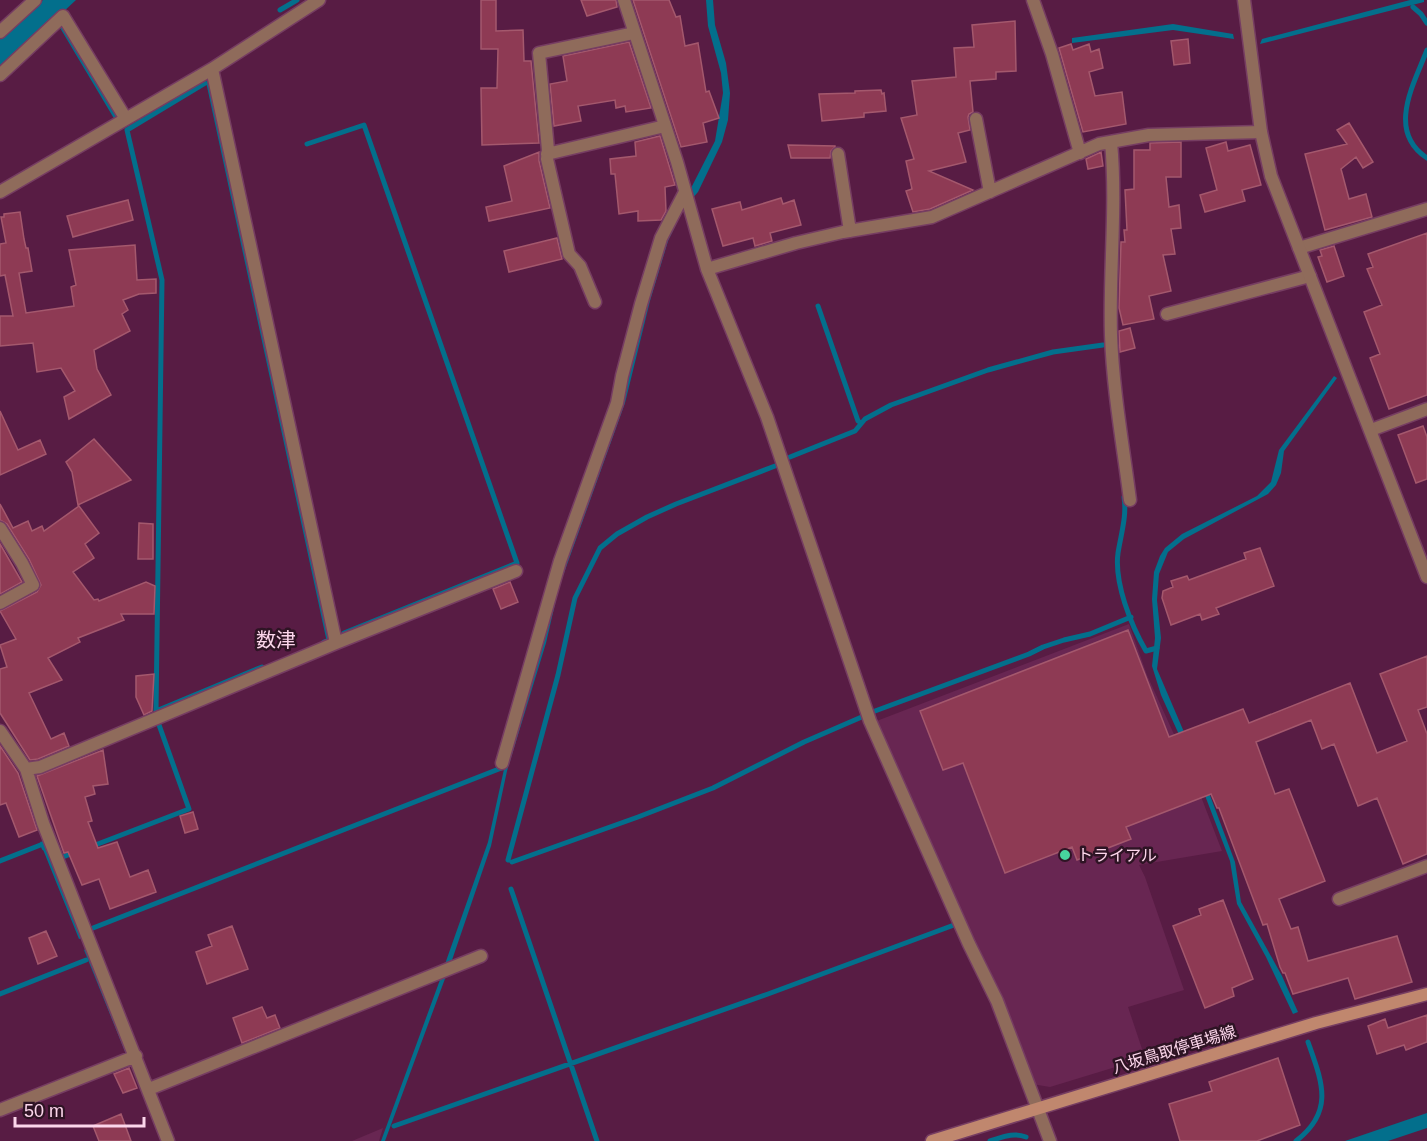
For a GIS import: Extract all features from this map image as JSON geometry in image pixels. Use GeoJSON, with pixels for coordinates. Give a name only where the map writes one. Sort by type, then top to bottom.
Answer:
{"type":"FeatureCollection","features":[{"type":"Feature","properties":{"kind":"main road","name":"八坂鳥取停車場線"},"geometry":{"type":"LineString","coordinates":[[932,1141],[1316,1023],[1427,994]]}},
{"type":"Feature","properties":{"kind":"street"},"geometry":{"type":"LineString","coordinates":[[0,32],[35,0]]}},
{"type":"Feature","properties":{"kind":"street"},"geometry":{"type":"LineString","coordinates":[[0,192],[212,69],[319,0]]}},
{"type":"Feature","properties":{"kind":"street"},"geometry":{"type":"LineString","coordinates":[[624,0],[665,126],[707,269],[767,417],[870,721],[969,944],[998,1001],[1050,1141]]}},
{"type":"Feature","properties":{"kind":"street"},"geometry":{"type":"LineString","coordinates":[[1033,0],[1052,54],[1080,153]]}},
{"type":"Feature","properties":{"kind":"street"},"geometry":{"type":"LineString","coordinates":[[1244,0],[1261,132],[1271,176],[1427,577]]}},
{"type":"Feature","properties":{"kind":"street"},"geometry":{"type":"LineString","coordinates":[[0,75],[63,16],[126,119]]}},
{"type":"Feature","properties":{"kind":"street"},"geometry":{"type":"LineString","coordinates":[[595,302],[580,266],[569,254],[547,159],[539,53],[634,33]]}},
{"type":"Feature","properties":{"kind":"street"},"geometry":{"type":"LineString","coordinates":[[212,69],[336,643]]}},
{"type":"Feature","properties":{"kind":"street"},"geometry":{"type":"LineString","coordinates":[[976,119],[990,192]]}},
{"type":"Feature","properties":{"kind":"street"},"geometry":{"type":"LineString","coordinates":[[548,154],[665,126]]}},
{"type":"Feature","properties":{"kind":"street"},"geometry":{"type":"LineString","coordinates":[[707,269],[796,243],[932,217],[1080,153],[1111,142],[1149,135],[1261,132]]}},
{"type":"Feature","properties":{"kind":"street"},"geometry":{"type":"LineString","coordinates":[[1111,142],[1113,222],[1111,334],[1119,429],[1130,500]]}},
{"type":"Feature","properties":{"kind":"street"},"geometry":{"type":"LineString","coordinates":[[838,154],[850,231]]}},
{"type":"Feature","properties":{"kind":"street"},"geometry":{"type":"LineString","coordinates":[[502,764],[560,561],[617,403],[661,238],[685,192]]}},
{"type":"Feature","properties":{"kind":"street"},"geometry":{"type":"LineString","coordinates":[[1299,248],[1427,210]]}},
{"type":"Feature","properties":{"kind":"street"},"geometry":{"type":"LineString","coordinates":[[1167,314],[1310,276]]}},
{"type":"Feature","properties":{"kind":"street"},"geometry":{"type":"LineString","coordinates":[[1371,430],[1427,409]]}},
{"type":"Feature","properties":{"kind":"street"},"geometry":{"type":"LineString","coordinates":[[0,528],[33,585],[0,603]]}},
{"type":"Feature","properties":{"kind":"street"},"geometry":{"type":"LineString","coordinates":[[26,769],[40,767],[336,643],[516,571]]}},
{"type":"Feature","properties":{"kind":"street"},"geometry":{"type":"LineString","coordinates":[[0,731],[26,769],[43,823],[168,1141]]}},
{"type":"Feature","properties":{"kind":"street"},"geometry":{"type":"LineString","coordinates":[[1339,899],[1427,866]]}},
{"type":"Feature","properties":{"kind":"street"},"geometry":{"type":"LineString","coordinates":[[149,1089],[481,956]]}},
{"type":"Feature","properties":{"kind":"street"},"geometry":{"type":"LineString","coordinates":[[0,1110],[136,1056]]}},
{"type":"Feature","properties":{"kind":"shaded area","name":"トライアル"},"geometry":{"type":"Polygon","coordinates":[[[1129,624],[1147,675],[1193,776],[1222,851],[1139,865],[1184,990],[1128,1007],[1145,1058],[1050,1087],[1032,1084],[874,722],[1129,624]]]}},
{"type":"Feature","properties":{"kind":"shaded area"},"geometry":{"type":"Polygon","coordinates":[[[383,1128],[379,1141],[352,1141],[383,1128]]]}},
{"type":"Feature","properties":{"kind":"water"},"geometry":{"type":"Polygon","coordinates":[[[43,0],[76,0],[0,71],[0,39],[43,0]]]}},
{"type":"Feature","properties":{"kind":"water"},"geometry":{"type":"Polygon","coordinates":[[[706,0],[713,0],[715,25],[726,63],[730,93],[728,120],[722,142],[698,192],[684,208],[668,241],[650,301],[625,403],[559,587],[546,643],[507,771],[491,846],[451,963],[445,964],[488,842],[508,751],[663,243],[715,141],[723,93],[721,73],[708,26],[706,0]]]}},
{"type":"Feature","properties":{"kind":"water"},"geometry":{"type":"Polygon","coordinates":[[[1410,0],[1424,0],[1424,2],[1260,44],[1262,39],[1410,0]]]}},
{"type":"Feature","properties":{"kind":"water"},"geometry":{"type":"Polygon","coordinates":[[[1173,24],[1233,34],[1234,39],[1173,30],[1072,43],[1072,38],[1173,24]]]}},
{"type":"Feature","properties":{"kind":"water"},"geometry":{"type":"Polygon","coordinates":[[[1334,376],[1337,378],[1284,451],[1281,473],[1276,485],[1268,494],[1184,539],[1168,552],[1159,574],[1157,600],[1161,638],[1157,669],[1202,774],[1235,862],[1241,902],[1282,976],[1298,1012],[1293,1014],[1237,904],[1230,861],[1196,772],[1161,695],[1152,666],[1155,638],[1152,599],[1154,572],[1165,548],[1182,534],[1257,496],[1271,482],[1279,450],[1334,376]]]}},
{"type":"Feature","properties":{"kind":"water"},"geometry":{"type":"Polygon","coordinates":[[[44,841],[83,938],[79,939],[40,842],[44,841]]]}},
{"type":"Feature","properties":{"kind":"water"},"geometry":{"type":"Polygon","coordinates":[[[87,948],[128,1051],[126,1054],[84,950],[87,948]]]}},
{"type":"Feature","properties":{"kind":"water"},"geometry":{"type":"Polygon","coordinates":[[[446,976],[385,1141],[381,1141],[441,977],[446,976]]]}},
{"type":"Feature","properties":{"kind":"water"},"geometry":{"type":"Polygon","coordinates":[[[1427,1113],[1427,1128],[1388,1141],[1345,1141],[1427,1113]]]}},
{"type":"Feature","properties":{"kind":"building"},"geometry":{"type":"Polygon","coordinates":[[[481,0],[496,0],[496,31],[523,30],[524,61],[531,61],[539,143],[482,145],[481,88],[497,88],[498,49],[481,49],[481,0]]]}},
{"type":"Feature","properties":{"kind":"building"},"geometry":{"type":"Polygon","coordinates":[[[581,0],[616,0],[617,7],[587,16],[581,0]]]}},
{"type":"Feature","properties":{"kind":"building"},"geometry":{"type":"Polygon","coordinates":[[[633,0],[669,0],[676,17],[680,16],[685,46],[698,43],[706,92],[709,91],[719,118],[703,123],[707,142],[681,147],[633,0]]]}},
{"type":"Feature","properties":{"kind":"building"},"geometry":{"type":"Polygon","coordinates":[[[1015,21],[1016,71],[996,72],[996,79],[970,81],[973,112],[968,117],[970,130],[958,133],[966,162],[929,171],[973,190],[930,209],[913,212],[906,191],[912,189],[906,161],[914,159],[901,118],[917,115],[912,81],[956,77],[954,48],[974,47],[972,25],[1015,21]]]}},
{"type":"Feature","properties":{"kind":"building"},"geometry":{"type":"Polygon","coordinates":[[[1188,39],[1190,63],[1174,65],[1171,41],[1188,39]]]}},
{"type":"Feature","properties":{"kind":"building"},"geometry":{"type":"Polygon","coordinates":[[[629,42],[651,108],[626,112],[625,106],[616,108],[615,100],[578,106],[581,121],[554,126],[550,84],[567,81],[563,56],[629,42]]]}},
{"type":"Feature","properties":{"kind":"building"},"geometry":{"type":"Polygon","coordinates":[[[1071,44],[1073,50],[1089,44],[1091,52],[1099,49],[1103,68],[1089,72],[1095,96],[1122,92],[1126,124],[1083,132],[1059,48],[1071,44]]]}},
{"type":"Feature","properties":{"kind":"building"},"geometry":{"type":"Polygon","coordinates":[[[881,90],[882,94],[884,93],[886,111],[864,113],[864,117],[822,121],[819,94],[881,90]]]}},
{"type":"Feature","properties":{"kind":"building"},"geometry":{"type":"Polygon","coordinates":[[[1349,123],[1373,162],[1363,168],[1356,157],[1341,169],[1349,199],[1366,194],[1372,217],[1325,230],[1305,154],[1347,144],[1337,130],[1349,123]]]}},
{"type":"Feature","properties":{"kind":"building"},"geometry":{"type":"Polygon","coordinates":[[[660,136],[675,185],[665,187],[666,211],[661,220],[638,221],[638,211],[619,214],[615,174],[611,174],[610,159],[636,156],[635,142],[660,136]]]}},
{"type":"Feature","properties":{"kind":"building"},"geometry":{"type":"Polygon","coordinates":[[[1181,142],[1181,177],[1166,177],[1169,207],[1179,205],[1181,228],[1171,229],[1175,254],[1163,255],[1171,291],[1149,296],[1154,319],[1123,325],[1119,308],[1121,242],[1125,242],[1124,230],[1127,230],[1125,190],[1134,189],[1134,150],[1150,150],[1150,143],[1181,142]]]}},
{"type":"Feature","properties":{"kind":"building"},"geometry":{"type":"Polygon","coordinates":[[[1226,142],[1228,151],[1250,145],[1261,185],[1242,190],[1245,201],[1205,212],[1200,195],[1217,190],[1206,148],[1226,142]]]}},
{"type":"Feature","properties":{"kind":"building"},"geometry":{"type":"Polygon","coordinates":[[[788,145],[835,147],[831,151],[830,158],[791,158],[788,145]]]}},
{"type":"Feature","properties":{"kind":"building"},"geometry":{"type":"Polygon","coordinates":[[[539,152],[550,208],[489,221],[486,207],[512,201],[504,166],[539,152]]]}},
{"type":"Feature","properties":{"kind":"building"},"geometry":{"type":"Polygon","coordinates":[[[1101,152],[1103,166],[1088,169],[1086,159],[1101,152]]]}},
{"type":"Feature","properties":{"kind":"building"},"geometry":{"type":"Polygon","coordinates":[[[781,198],[783,204],[794,200],[801,225],[770,233],[772,241],[755,246],[753,238],[723,246],[712,209],[740,202],[742,210],[781,198]]]}},
{"type":"Feature","properties":{"kind":"building"},"geometry":{"type":"Polygon","coordinates":[[[128,200],[133,220],[73,237],[67,216],[128,200]]]}},
{"type":"Feature","properties":{"kind":"building"},"geometry":{"type":"Polygon","coordinates":[[[20,212],[32,271],[19,273],[26,313],[74,306],[71,287],[76,285],[69,250],[135,245],[137,280],[156,279],[156,293],[139,294],[123,300],[128,310],[122,314],[130,331],[94,350],[97,369],[111,395],[69,419],[64,397],[75,391],[61,368],[37,372],[33,343],[0,346],[0,316],[13,316],[5,275],[0,276],[0,244],[6,243],[1,217],[4,217],[4,214],[20,212]]]}},
{"type":"Feature","properties":{"kind":"building"},"geometry":{"type":"Polygon","coordinates":[[[1427,233],[1427,395],[1389,409],[1370,358],[1380,354],[1364,312],[1382,305],[1367,269],[1373,267],[1368,254],[1427,233]]]}},
{"type":"Feature","properties":{"kind":"building"},"geometry":{"type":"Polygon","coordinates":[[[557,238],[562,259],[509,272],[504,251],[557,238]]]}},
{"type":"Feature","properties":{"kind":"building"},"geometry":{"type":"Polygon","coordinates":[[[1334,246],[1344,276],[1327,282],[1318,257],[1322,256],[1320,250],[1334,246]]]}},
{"type":"Feature","properties":{"kind":"building"},"geometry":{"type":"Polygon","coordinates":[[[1130,328],[1135,348],[1120,352],[1119,331],[1130,328]]]}},
{"type":"Feature","properties":{"kind":"building"},"geometry":{"type":"Polygon","coordinates":[[[0,411],[18,450],[40,440],[46,454],[0,475],[0,411]]]}},
{"type":"Feature","properties":{"kind":"building"},"geometry":{"type":"Polygon","coordinates":[[[1423,426],[1427,437],[1427,479],[1416,483],[1398,435],[1423,426]]]}},
{"type":"Feature","properties":{"kind":"building"},"geometry":{"type":"Polygon","coordinates":[[[94,439],[131,480],[78,505],[72,472],[66,462],[94,439]]]}},
{"type":"Feature","properties":{"kind":"building"},"geometry":{"type":"Polygon","coordinates":[[[0,504],[13,528],[28,521],[32,531],[42,526],[44,531],[79,506],[99,533],[85,544],[94,558],[73,572],[94,600],[99,601],[146,582],[155,586],[154,614],[121,614],[124,620],[78,638],[80,642],[48,658],[62,680],[29,693],[51,739],[64,733],[69,746],[38,759],[30,760],[0,713],[0,669],[7,667],[0,645],[16,639],[0,611],[37,592],[41,585],[29,559],[7,524],[0,520],[0,504]]]}},
{"type":"Feature","properties":{"kind":"building"},"geometry":{"type":"Polygon","coordinates":[[[139,523],[153,524],[153,559],[138,559],[139,523]]]}},
{"type":"Feature","properties":{"kind":"building"},"geometry":{"type":"Polygon","coordinates":[[[0,544],[22,582],[0,594],[0,544]]]}},
{"type":"Feature","properties":{"kind":"building"},"geometry":{"type":"Polygon","coordinates":[[[1260,548],[1274,586],[1216,608],[1219,614],[1202,620],[1200,614],[1171,625],[1162,598],[1163,591],[1173,587],[1171,581],[1187,576],[1189,580],[1246,559],[1244,553],[1260,548]]]}},
{"type":"Feature","properties":{"kind":"building"},"geometry":{"type":"Polygon","coordinates":[[[510,582],[518,602],[501,609],[493,589],[510,582]]]}},
{"type":"Feature","properties":{"kind":"building"},"geometry":{"type":"Polygon","coordinates":[[[1128,630],[1169,737],[1243,709],[1249,723],[1350,683],[1377,753],[1407,741],[1380,674],[1427,656],[1427,707],[1418,710],[1427,734],[1427,854],[1403,864],[1377,798],[1358,806],[1334,744],[1322,749],[1311,720],[1256,742],[1275,794],[1289,789],[1325,881],[1279,899],[1291,929],[1298,927],[1308,961],[1397,936],[1412,982],[1355,999],[1348,978],[1293,994],[1285,973],[1280,967],[1267,924],[1263,925],[1219,808],[1211,794],[1126,827],[1131,839],[1077,860],[1072,847],[1005,873],[963,763],[943,770],[920,711],[1128,630]]]}},
{"type":"Feature","properties":{"kind":"building"},"geometry":{"type":"Polygon","coordinates":[[[154,674],[152,711],[144,715],[136,697],[136,676],[154,674]]]}},
{"type":"Feature","properties":{"kind":"building"},"geometry":{"type":"Polygon","coordinates":[[[0,746],[18,773],[37,830],[19,837],[6,803],[0,805],[0,746]]]}},
{"type":"Feature","properties":{"kind":"building"},"geometry":{"type":"Polygon","coordinates":[[[103,750],[108,784],[93,786],[95,794],[85,797],[92,821],[88,822],[98,848],[117,842],[130,877],[148,870],[156,892],[110,909],[99,879],[82,885],[68,852],[64,853],[37,776],[103,750]]]}},
{"type":"Feature","properties":{"kind":"building"},"geometry":{"type":"Polygon","coordinates":[[[193,812],[198,829],[185,833],[180,816],[193,812]]]}},
{"type":"Feature","properties":{"kind":"building"},"geometry":{"type":"Polygon","coordinates":[[[1223,900],[1253,979],[1232,988],[1234,996],[1205,1008],[1173,926],[1201,915],[1199,909],[1223,900]]]}},
{"type":"Feature","properties":{"kind":"building"},"geometry":{"type":"Polygon","coordinates":[[[232,926],[248,969],[207,984],[196,952],[212,946],[208,935],[232,926]]]}},
{"type":"Feature","properties":{"kind":"building"},"geometry":{"type":"Polygon","coordinates":[[[46,931],[57,956],[38,964],[29,938],[46,931]]]}},
{"type":"Feature","properties":{"kind":"building"},"geometry":{"type":"Polygon","coordinates":[[[262,1007],[267,1018],[275,1015],[280,1028],[242,1043],[233,1018],[262,1007]]]}},
{"type":"Feature","properties":{"kind":"building"},"geometry":{"type":"Polygon","coordinates":[[[1427,1015],[1427,1042],[1406,1050],[1404,1045],[1377,1054],[1368,1026],[1385,1019],[1388,1028],[1427,1015]]]}},
{"type":"Feature","properties":{"kind":"building"},"geometry":{"type":"Polygon","coordinates":[[[1278,1058],[1300,1125],[1257,1141],[1180,1141],[1169,1104],[1212,1091],[1209,1082],[1278,1058]]]}},
{"type":"Feature","properties":{"kind":"building"},"geometry":{"type":"Polygon","coordinates":[[[129,1068],[137,1088],[123,1093],[114,1074],[129,1068]]]}},
{"type":"Feature","properties":{"kind":"building"},"geometry":{"type":"Polygon","coordinates":[[[121,1114],[131,1141],[99,1141],[93,1126],[121,1114]]]}},
{"type":"Feature","properties":{"kind":"waterway"},"geometry":{"type":"LineString","coordinates":[[280,10],[297,0]]}},
{"type":"Feature","properties":{"kind":"waterway"},"geometry":{"type":"LineString","coordinates":[[1413,7],[1427,23]]}},
{"type":"Feature","properties":{"kind":"waterway"},"geometry":{"type":"LineString","coordinates":[[63,28],[116,117]]}},
{"type":"Feature","properties":{"kind":"waterway"},"geometry":{"type":"LineString","coordinates":[[1427,50],[1410,92],[1406,121],[1408,135],[1415,147],[1427,158]]}},
{"type":"Feature","properties":{"kind":"waterway"},"geometry":{"type":"LineString","coordinates":[[205,83],[127,130],[162,280],[156,711],[262,667]]}},
{"type":"Feature","properties":{"kind":"waterway"},"geometry":{"type":"LineString","coordinates":[[209,84],[329,640],[324,642]]}},
{"type":"Feature","properties":{"kind":"waterway"},"geometry":{"type":"LineString","coordinates":[[307,144],[364,125],[517,563],[344,633]]}},
{"type":"Feature","properties":{"kind":"waterway"},"geometry":{"type":"LineString","coordinates":[[818,306],[858,421],[861,423]]}},
{"type":"Feature","properties":{"kind":"waterway"},"geometry":{"type":"LineString","coordinates":[[790,457],[855,431],[865,419],[891,405],[988,370],[1053,352],[1103,345]]}},
{"type":"Feature","properties":{"kind":"waterway"},"geometry":{"type":"LineString","coordinates":[[508,860],[558,675],[575,598],[600,548],[617,534],[647,517],[775,466]]}},
{"type":"Feature","properties":{"kind":"waterway"},"geometry":{"type":"LineString","coordinates":[[1124,497],[1124,518],[1117,565],[1121,590],[1129,616],[1146,651],[1157,648]]}},
{"type":"Feature","properties":{"kind":"waterway"},"geometry":{"type":"LineString","coordinates":[[875,711],[1043,647],[1090,634],[1131,617]]}},
{"type":"Feature","properties":{"kind":"waterway"},"geometry":{"type":"LineString","coordinates":[[512,862],[713,788],[804,742],[864,716]]}},
{"type":"Feature","properties":{"kind":"waterway"},"geometry":{"type":"LineString","coordinates":[[90,847],[189,809],[158,722]]}},
{"type":"Feature","properties":{"kind":"waterway"},"geometry":{"type":"LineString","coordinates":[[93,928],[504,767]]}},
{"type":"Feature","properties":{"kind":"waterway"},"geometry":{"type":"LineString","coordinates":[[0,861],[43,844],[44,848]]}},
{"type":"Feature","properties":{"kind":"waterway"},"geometry":{"type":"LineString","coordinates":[[63,857],[75,852]]}},
{"type":"Feature","properties":{"kind":"waterway"},"geometry":{"type":"LineString","coordinates":[[511,889],[597,1141]]}},
{"type":"Feature","properties":{"kind":"waterway"},"geometry":{"type":"LineString","coordinates":[[394,1126],[768,994],[954,925]]}},
{"type":"Feature","properties":{"kind":"waterway"},"geometry":{"type":"LineString","coordinates":[[0,994],[86,960]]}},
{"type":"Feature","properties":{"kind":"waterway"},"geometry":{"type":"LineString","coordinates":[[1296,1141],[1308,1130],[1321,1107],[1321,1083],[1308,1042]]}},
{"type":"Feature","properties":{"kind":"waterway"},"geometry":{"type":"LineString","coordinates":[[990,1141],[1012,1135],[1026,1137]]}},
{"type":"Feature","properties":{"kind":"place","name":"トライアル"},"geometry":{"type":"Point","coordinates":[1065,855]}},
{"type":"Feature","properties":{"kind":"district","name":"数津"},"geometry":{"type":"Point","coordinates":[276,640]}}]}
